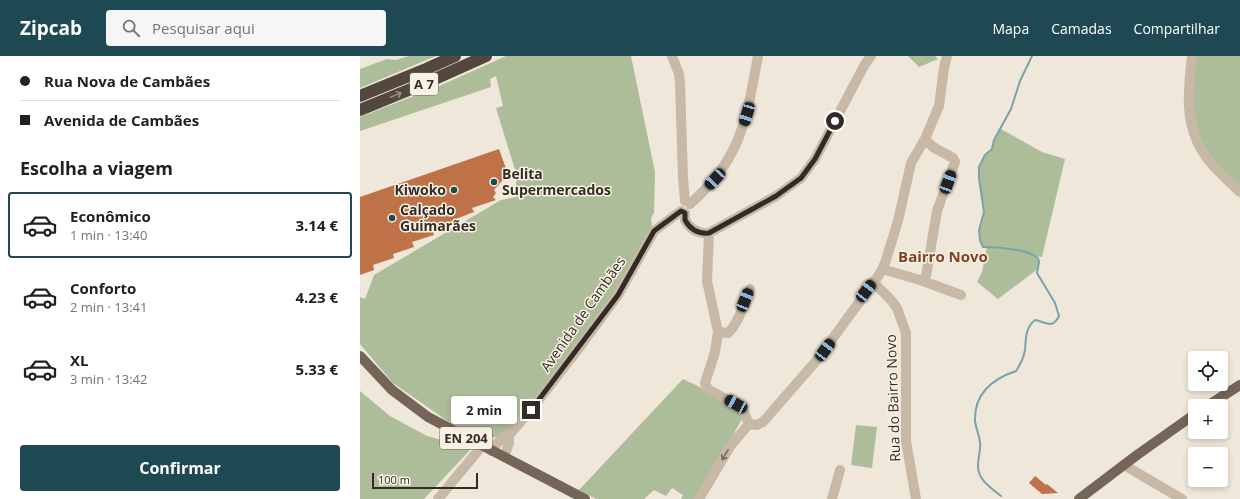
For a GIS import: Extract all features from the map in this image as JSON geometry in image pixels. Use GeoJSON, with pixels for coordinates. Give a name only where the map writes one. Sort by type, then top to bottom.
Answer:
{"type":"FeatureCollection","features":[{"type":"Feature","properties":{"kind":"highway","name":"A 7"},"geometry":{"type":"LineString","coordinates":[[360,96],[455,56]]}},
{"type":"Feature","properties":{"kind":"highway","name":"A 7"},"geometry":{"type":"LineString","coordinates":[[360,110],[486,56]]}},
{"type":"Feature","properties":{"kind":"main road","name":"EN 204"},"geometry":{"type":"LineString","coordinates":[[360,356],[392,390],[410,405],[428,417],[585,499]]}},
{"type":"Feature","properties":{"kind":"main road"},"geometry":{"type":"LineString","coordinates":[[1218,399],[1240,385]]}},
{"type":"Feature","properties":{"kind":"main road"},"geometry":{"type":"LineString","coordinates":[[1079,499],[1188,419]]}},
{"type":"Feature","properties":{"kind":"street"},"geometry":{"type":"LineString","coordinates":[[672,56],[680,84],[683,178],[688,202]]}},
{"type":"Feature","properties":{"kind":"street"},"geometry":{"type":"LineString","coordinates":[[758,56],[747,114],[730,157],[715,179],[688,202],[680,204],[679,208],[683,212],[685,220],[690,227],[701,233],[709,233],[776,196],[801,178],[815,159],[865,64],[871,56]]}},
{"type":"Feature","properties":{"kind":"street"},"geometry":{"type":"LineString","coordinates":[[749,424],[756,425],[763,422],[794,388],[817,360],[882,269],[894,238],[911,163],[925,139],[938,111],[947,56]]}},
{"type":"Feature","properties":{"kind":"street"},"geometry":{"type":"LineString","coordinates":[[1192,56],[1188,89],[1189,118],[1194,136],[1204,155],[1240,192]]}},
{"type":"Feature","properties":{"kind":"street"},"geometry":{"type":"LineString","coordinates":[[925,139],[933,147],[953,158],[955,162],[937,211],[925,282]]}},
{"type":"Feature","properties":{"kind":"street","name":"Avenida de Cambães"},"geometry":{"type":"LineString","coordinates":[[438,499],[487,448],[509,436],[531,410],[618,295],[654,231],[683,212]]}},
{"type":"Feature","properties":{"kind":"street"},"geometry":{"type":"LineString","coordinates":[[709,233],[707,281],[718,332],[715,352],[705,383],[708,389],[742,408],[749,424]]}},
{"type":"Feature","properties":{"kind":"street"},"geometry":{"type":"LineString","coordinates":[[882,269],[961,295]]}},
{"type":"Feature","properties":{"kind":"street","name":"Rua do Bairro Novo"},"geometry":{"type":"LineString","coordinates":[[873,282],[897,308],[906,333],[906,441],[916,499]]}},
{"type":"Feature","properties":{"kind":"street"},"geometry":{"type":"LineString","coordinates":[[718,332],[728,333],[731,330],[750,289]]}},
{"type":"Feature","properties":{"kind":"street"},"geometry":{"type":"LineString","coordinates":[[699,499],[731,445],[749,424]]}},
{"type":"Feature","properties":{"kind":"street","name":"Avenida de Cambães"},"geometry":{"type":"LineString","coordinates":[[504,457],[509,443],[509,436]]}},
{"type":"Feature","properties":{"kind":"street"},"geometry":{"type":"LineString","coordinates":[[1124,465],[1169,496],[1182,499]]}},
{"type":"Feature","properties":{"kind":"street"},"geometry":{"type":"LineString","coordinates":[[832,499],[840,470]]}},
{"type":"Feature","properties":{"kind":"green space"},"geometry":{"type":"Polygon","coordinates":[[[409,56],[436,56],[360,88],[360,69],[387,59],[395,60],[409,56]]]}},
{"type":"Feature","properties":{"kind":"green space"},"geometry":{"type":"Polygon","coordinates":[[[506,56],[631,56],[655,172],[654,213],[651,218],[652,226],[611,298],[515,424],[500,436],[479,439],[446,420],[393,383],[360,344],[360,297],[365,299],[374,275],[501,200],[516,197],[516,173],[496,108],[503,106],[496,76],[490,79],[491,87],[360,131],[360,117],[437,87],[506,56]]]}},
{"type":"Feature","properties":{"kind":"green space"},"geometry":{"type":"Polygon","coordinates":[[[908,56],[935,56],[938,59],[919,67],[908,56]]]}},
{"type":"Feature","properties":{"kind":"green space"},"geometry":{"type":"Polygon","coordinates":[[[1192,56],[1240,56],[1240,192],[1204,155],[1188,89],[1192,56]]]}},
{"type":"Feature","properties":{"kind":"green space"},"geometry":{"type":"Polygon","coordinates":[[[1001,129],[1042,152],[1065,159],[1042,257],[1036,256],[1039,262],[1037,270],[998,299],[977,282],[982,272],[987,247],[983,247],[980,240],[979,230],[984,212],[979,178],[979,167],[985,155],[992,149],[994,140],[1001,129]]]}},
{"type":"Feature","properties":{"kind":"green space"},"geometry":{"type":"Polygon","coordinates":[[[683,379],[700,387],[737,409],[742,419],[696,499],[681,499],[683,495],[672,488],[666,496],[654,490],[644,499],[596,499],[579,490],[683,379]]]}},
{"type":"Feature","properties":{"kind":"green space"},"geometry":{"type":"Polygon","coordinates":[[[360,391],[390,416],[427,436],[472,448],[424,499],[360,499],[360,391]]]}},
{"type":"Feature","properties":{"kind":"green space"},"geometry":{"type":"Polygon","coordinates":[[[856,425],[877,427],[872,468],[851,465],[856,425]]]}},
{"type":"Feature","properties":{"kind":"building"},"geometry":{"type":"Polygon","coordinates":[[[499,149],[508,174],[494,190],[496,193],[493,197],[496,200],[472,208],[474,212],[453,220],[454,224],[433,231],[434,235],[412,242],[414,247],[393,254],[394,258],[373,265],[374,270],[360,275],[360,197],[499,149]]]}},
{"type":"Feature","properties":{"kind":"building"},"geometry":{"type":"Polygon","coordinates":[[[1035,476],[1058,493],[1042,494],[1029,483],[1035,476]]]}},
{"type":"Feature","properties":{"kind":"waterway"},"geometry":{"type":"LineString","coordinates":[[1001,496],[989,487],[980,475],[978,466],[980,442],[975,421],[975,411],[981,395],[986,388],[999,378],[1016,371],[1024,355],[1027,334],[1032,323],[1035,320],[1051,324],[1054,323],[1059,316],[1055,303],[1037,273],[1039,262],[1038,258],[1026,252],[1004,248],[983,247],[980,240],[979,230],[984,212],[979,178],[979,167],[985,155],[992,149],[994,140],[1011,109],[1020,81],[1032,56]]}},
{"type":"Feature","properties":{"kind":"place","name":"Belita Supermercados"},"geometry":{"type":"Point","coordinates":[494,182]}},
{"type":"Feature","properties":{"kind":"place","name":"Kiwoko"},"geometry":{"type":"Point","coordinates":[454,190]}},
{"type":"Feature","properties":{"kind":"place","name":"Calçado Guimarães"},"geometry":{"type":"Point","coordinates":[392,218]}},
{"type":"Feature","properties":{"kind":"district","name":"Bairro Novo"},"geometry":{"type":"Point","coordinates":[943,257]}},
{"type":"Feature","properties":{"kind":"route"},"geometry":{"type":"LineString","coordinates":[[531,410],[618,295],[649,238],[660,225],[681,211],[685,213],[685,220],[690,227],[701,233],[709,233],[776,196],[801,178],[809,168],[835,121]]}}]}
